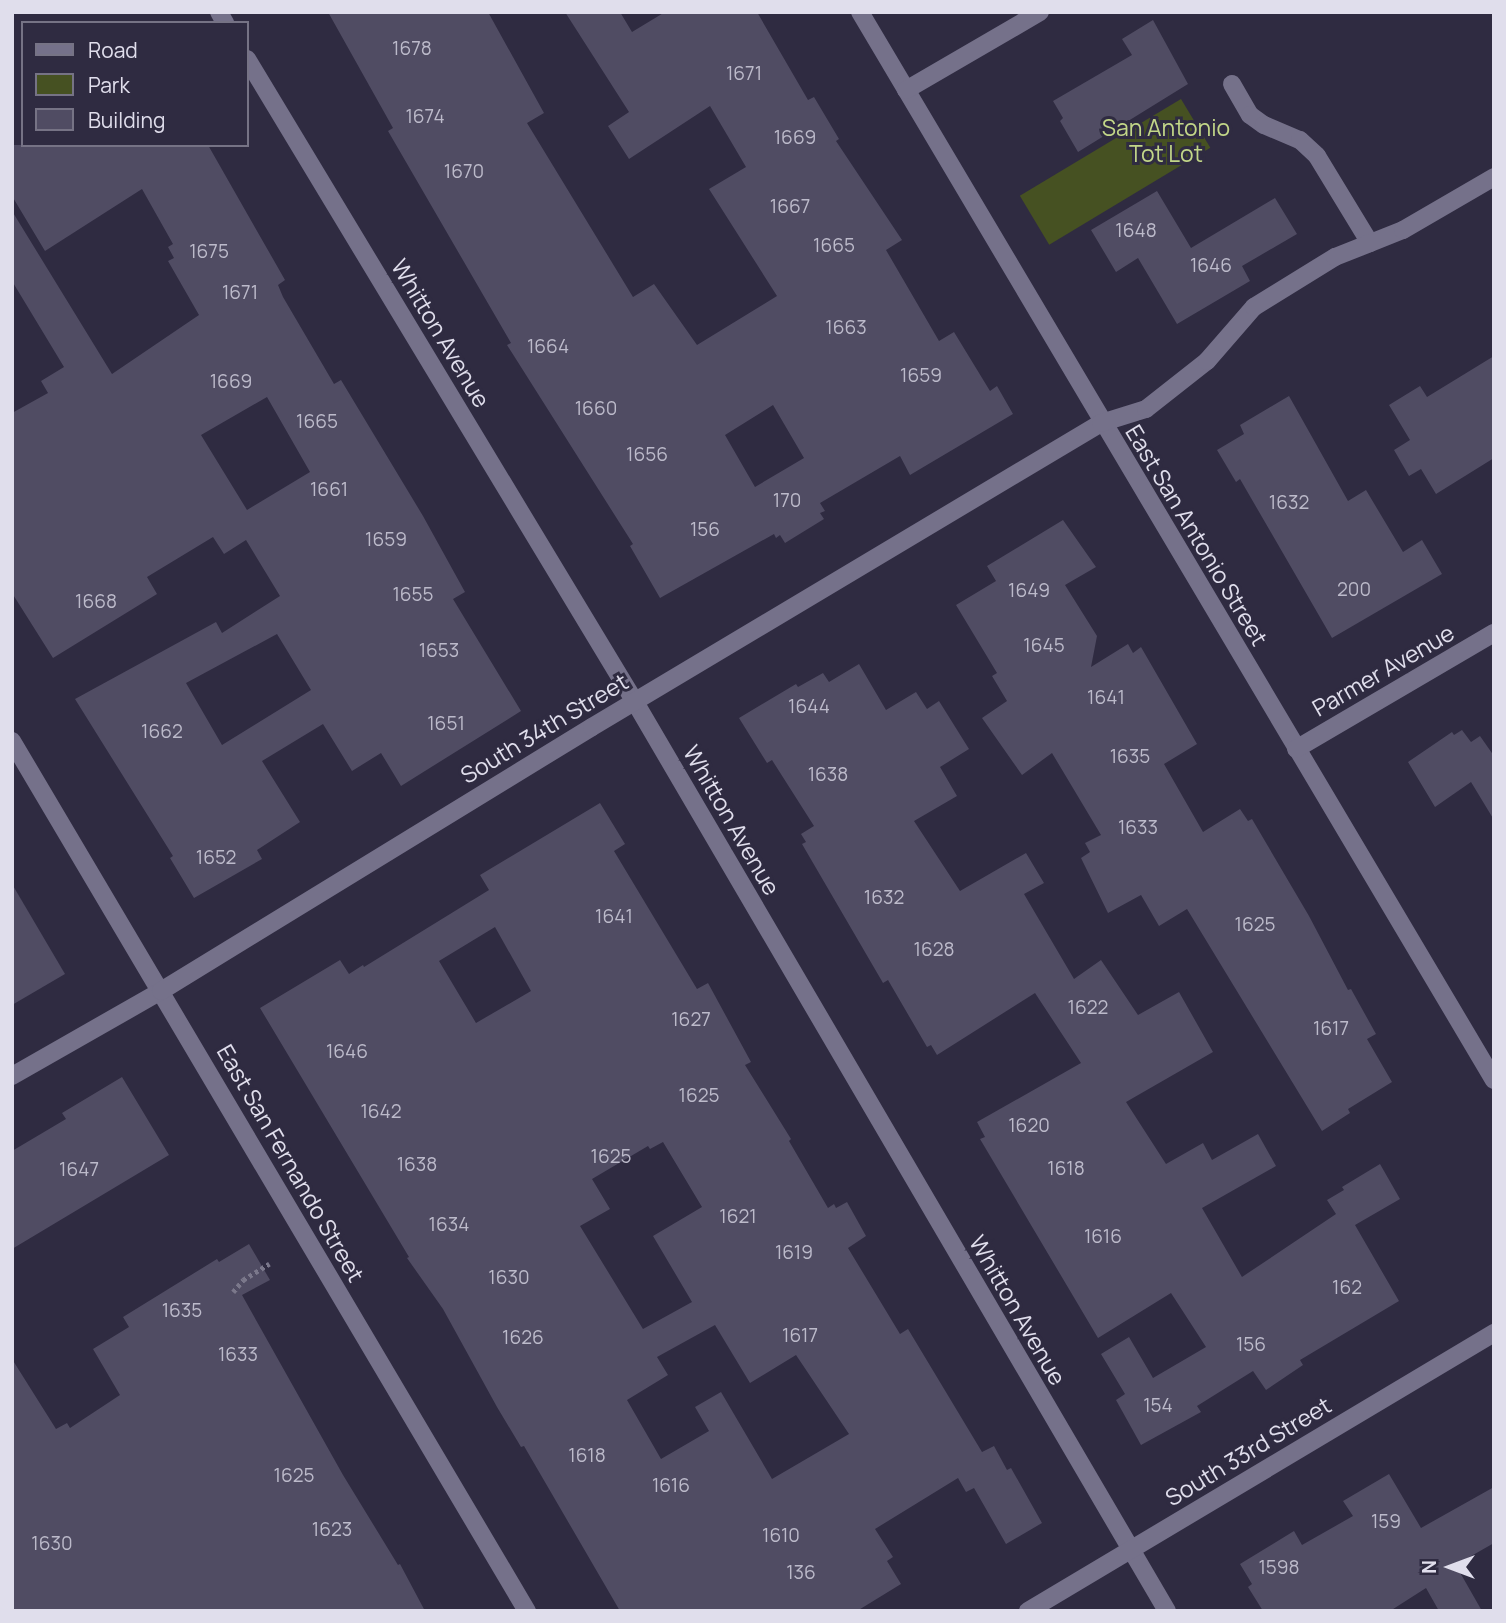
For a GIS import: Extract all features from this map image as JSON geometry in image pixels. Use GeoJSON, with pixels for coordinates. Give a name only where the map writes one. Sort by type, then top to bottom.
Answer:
{"type":"FeatureCollection","features":[{"type":"Feature","properties":{"kind":"street","name":"East San Antonio Street"},"geometry":{"type":"LineString","coordinates":[[860,12],[1101,423],[1494,1080]]}},
{"type":"Feature","properties":{"kind":"street"},"geometry":{"type":"LineString","coordinates":[[906,90],[1040,12]]}},
{"type":"Feature","properties":{"kind":"street","name":"Whitton Avenue"},"geometry":{"type":"LineString","coordinates":[[248,61],[635,702],[1167,1611]]}},
{"type":"Feature","properties":{"kind":"street"},"geometry":{"type":"LineString","coordinates":[[1232,83],[1250,115],[1264,125],[1300,140],[1317,156],[1370,243]]}},
{"type":"Feature","properties":{"kind":"street","name":"South 34th Street"},"geometry":{"type":"LineString","coordinates":[[12,1076],[161,991],[635,702],[1101,423],[1146,409],[1207,361],[1254,307],[1335,257],[1403,230],[1494,177]]}},
{"type":"Feature","properties":{"kind":"street","name":"Parmer Avenue"},"geometry":{"type":"LineString","coordinates":[[1296,749],[1494,633]]}},
{"type":"Feature","properties":{"kind":"street","name":"East San Fernando Street"},"geometry":{"type":"LineString","coordinates":[[12,741],[527,1611]]}},
{"type":"Feature","properties":{"kind":"street","name":"South 33rd Street"},"geometry":{"type":"LineString","coordinates":[[1028,1611],[1494,1334]]}},
{"type":"Feature","properties":{"kind":"path"},"geometry":{"type":"LineString","coordinates":[[233,1292],[243,1280],[269,1264]]}},
{"type":"Feature","properties":{"kind":"green space","name":"San Antonio Tot Lot"},"geometry":{"type":"Polygon","coordinates":[[[1181,99],[1210,148],[1049,245],[1020,196],[1181,99]]]}},
{"type":"Feature","properties":{"kind":"building"},"geometry":{"type":"Polygon","coordinates":[[[328,12],[488,12],[544,113],[527,123],[633,297],[654,284],[697,345],[777,296],[709,189],[746,167],[710,106],[629,159],[608,126],[629,112],[565,12],[620,12],[632,32],[665,12],[757,12],[808,100],[814,97],[839,139],[836,141],[902,240],[886,250],[939,341],[954,332],[990,391],[997,386],[1013,414],[910,475],[900,456],[820,503],[825,511],[820,513],[824,519],[785,543],[780,535],[776,538],[774,534],[660,598],[630,546],[633,544],[507,345],[511,343],[388,131],[393,128],[328,12]],[[773,405],[725,435],[755,487],[804,458],[773,405]]]}},
{"type":"Feature","properties":{"kind":"building"},"geometry":{"type":"Polygon","coordinates":[[[1153,20],[1188,84],[1078,152],[1060,121],[1063,118],[1053,101],[1132,55],[1122,39],[1153,20]]]}},
{"type":"Feature","properties":{"kind":"building"},"geometry":{"type":"Polygon","coordinates":[[[12,145],[209,147],[285,280],[278,285],[283,297],[334,384],[341,380],[423,516],[465,592],[453,599],[521,711],[401,786],[381,753],[352,771],[323,724],[262,761],[300,822],[257,850],[262,859],[194,898],[170,858],[173,856],[75,699],[216,622],[222,633],[280,596],[246,540],[224,554],[213,537],[147,577],[157,594],[53,658],[12,593],[12,413],[48,393],[41,381],[64,367],[12,281],[12,211],[112,374],[199,315],[168,261],[174,258],[168,247],[173,244],[142,189],[45,251],[12,196],[12,145]],[[267,397],[201,435],[247,510],[310,472],[267,397]],[[277,634],[186,683],[222,745],[311,690],[277,634]]]}},
{"type":"Feature","properties":{"kind":"building"},"geometry":{"type":"Polygon","coordinates":[[[1157,191],[1191,248],[1275,198],[1297,234],[1242,266],[1250,281],[1177,324],[1138,258],[1116,272],[1091,230],[1157,191]]]}},
{"type":"Feature","properties":{"kind":"building"},"geometry":{"type":"Polygon","coordinates":[[[1494,356],[1494,458],[1436,494],[1421,469],[1409,476],[1394,450],[1410,440],[1389,405],[1420,386],[1427,397],[1494,356]]]}},
{"type":"Feature","properties":{"kind":"building"},"geometry":{"type":"Polygon","coordinates":[[[1289,396],[1348,501],[1366,490],[1403,552],[1422,540],[1442,574],[1332,638],[1240,479],[1236,482],[1217,450],[1244,434],[1240,425],[1289,396]]]}},
{"type":"Feature","properties":{"kind":"building"},"geometry":{"type":"Polygon","coordinates":[[[1063,520],[1096,567],[1065,585],[1097,636],[1091,667],[1128,644],[1133,653],[1141,647],[1197,744],[1164,764],[1203,832],[1240,809],[1248,821],[1252,819],[1309,916],[1348,990],[1351,989],[1376,1034],[1367,1039],[1392,1082],[1348,1109],[1350,1113],[1322,1131],[1187,909],[1159,926],[1141,895],[1108,913],[1081,858],[1090,852],[1085,843],[1101,835],[1052,753],[1022,775],[982,718],[1007,701],[992,676],[997,673],[956,605],[996,581],[987,566],[1063,520]]]}},
{"type":"Feature","properties":{"kind":"building"},"geometry":{"type":"Polygon","coordinates":[[[859,664],[886,710],[916,692],[927,709],[939,701],[969,749],[940,767],[957,796],[914,821],[960,891],[1026,853],[1044,883],[1024,894],[1074,979],[1101,960],[1138,1015],[1179,992],[1213,1052],[1126,1102],[1166,1164],[1203,1143],[1212,1160],[1258,1134],[1276,1166],[1202,1208],[1242,1277],[1336,1214],[1327,1200],[1344,1190],[1342,1187],[1380,1164],[1400,1199],[1355,1225],[1399,1301],[1300,1360],[1303,1365],[1266,1390],[1253,1371],[1197,1406],[1201,1412],[1141,1445],[1116,1400],[1125,1394],[1101,1354],[1129,1337],[1153,1378],[1206,1347],[1171,1293],[1098,1338],[980,1139],[985,1137],[977,1122],[1081,1063],[1035,993],[937,1055],[931,1045],[927,1047],[888,980],[883,983],[802,844],[806,842],[801,834],[814,826],[772,760],[767,763],[739,718],[796,684],[798,687],[823,673],[829,682],[859,664]]]}},
{"type":"Feature","properties":{"kind":"building"},"geometry":{"type":"Polygon","coordinates":[[[1462,730],[1471,742],[1480,736],[1494,756],[1494,820],[1471,782],[1435,807],[1408,762],[1452,732],[1454,735],[1462,730]]]}},
{"type":"Feature","properties":{"kind":"building"},"geometry":{"type":"Polygon","coordinates":[[[600,803],[625,844],[614,851],[697,989],[708,983],[751,1062],[745,1065],[791,1139],[789,1141],[828,1208],[834,1204],[836,1208],[847,1202],[866,1236],[848,1248],[900,1334],[908,1329],[982,1452],[994,1446],[1007,1470],[1011,1468],[1042,1523],[1006,1544],[974,1488],[966,1492],[958,1478],[875,1529],[893,1557],[887,1561],[901,1584],[857,1611],[620,1611],[524,1446],[521,1447],[497,1407],[443,1309],[407,1258],[409,1257],[260,1008],[340,960],[349,974],[363,965],[364,967],[489,890],[480,875],[600,803]],[[495,927],[439,961],[476,1023],[531,991],[495,927]],[[663,1142],[650,1149],[648,1146],[592,1179],[610,1209],[580,1226],[643,1329],[692,1302],[653,1236],[702,1207],[663,1142]],[[715,1325],[657,1357],[668,1375],[627,1400],[661,1459],[709,1431],[695,1407],[721,1392],[772,1479],[849,1434],[796,1355],[750,1383],[715,1325]]]}},
{"type":"Feature","properties":{"kind":"building"},"geometry":{"type":"Polygon","coordinates":[[[12,884],[65,974],[12,1005],[12,884]]]}},
{"type":"Feature","properties":{"kind":"building"},"geometry":{"type":"Polygon","coordinates":[[[122,1077],[169,1155],[12,1249],[12,1151],[66,1119],[62,1113],[122,1077]]]}},
{"type":"Feature","properties":{"kind":"building"},"geometry":{"type":"Polygon","coordinates":[[[249,1244],[270,1280],[242,1295],[343,1475],[398,1565],[400,1564],[425,1611],[12,1611],[12,1359],[56,1429],[67,1423],[70,1428],[120,1395],[93,1349],[129,1327],[123,1317],[217,1259],[219,1262],[249,1244]]]}},
{"type":"Feature","properties":{"kind":"building"},"geometry":{"type":"Polygon","coordinates":[[[1389,1474],[1421,1528],[1494,1487],[1494,1543],[1459,1563],[1462,1567],[1458,1569],[1482,1611],[1439,1611],[1426,1588],[1390,1611],[1263,1611],[1248,1587],[1252,1584],[1240,1564],[1294,1531],[1302,1545],[1353,1516],[1343,1501],[1389,1474]]]}}]}
